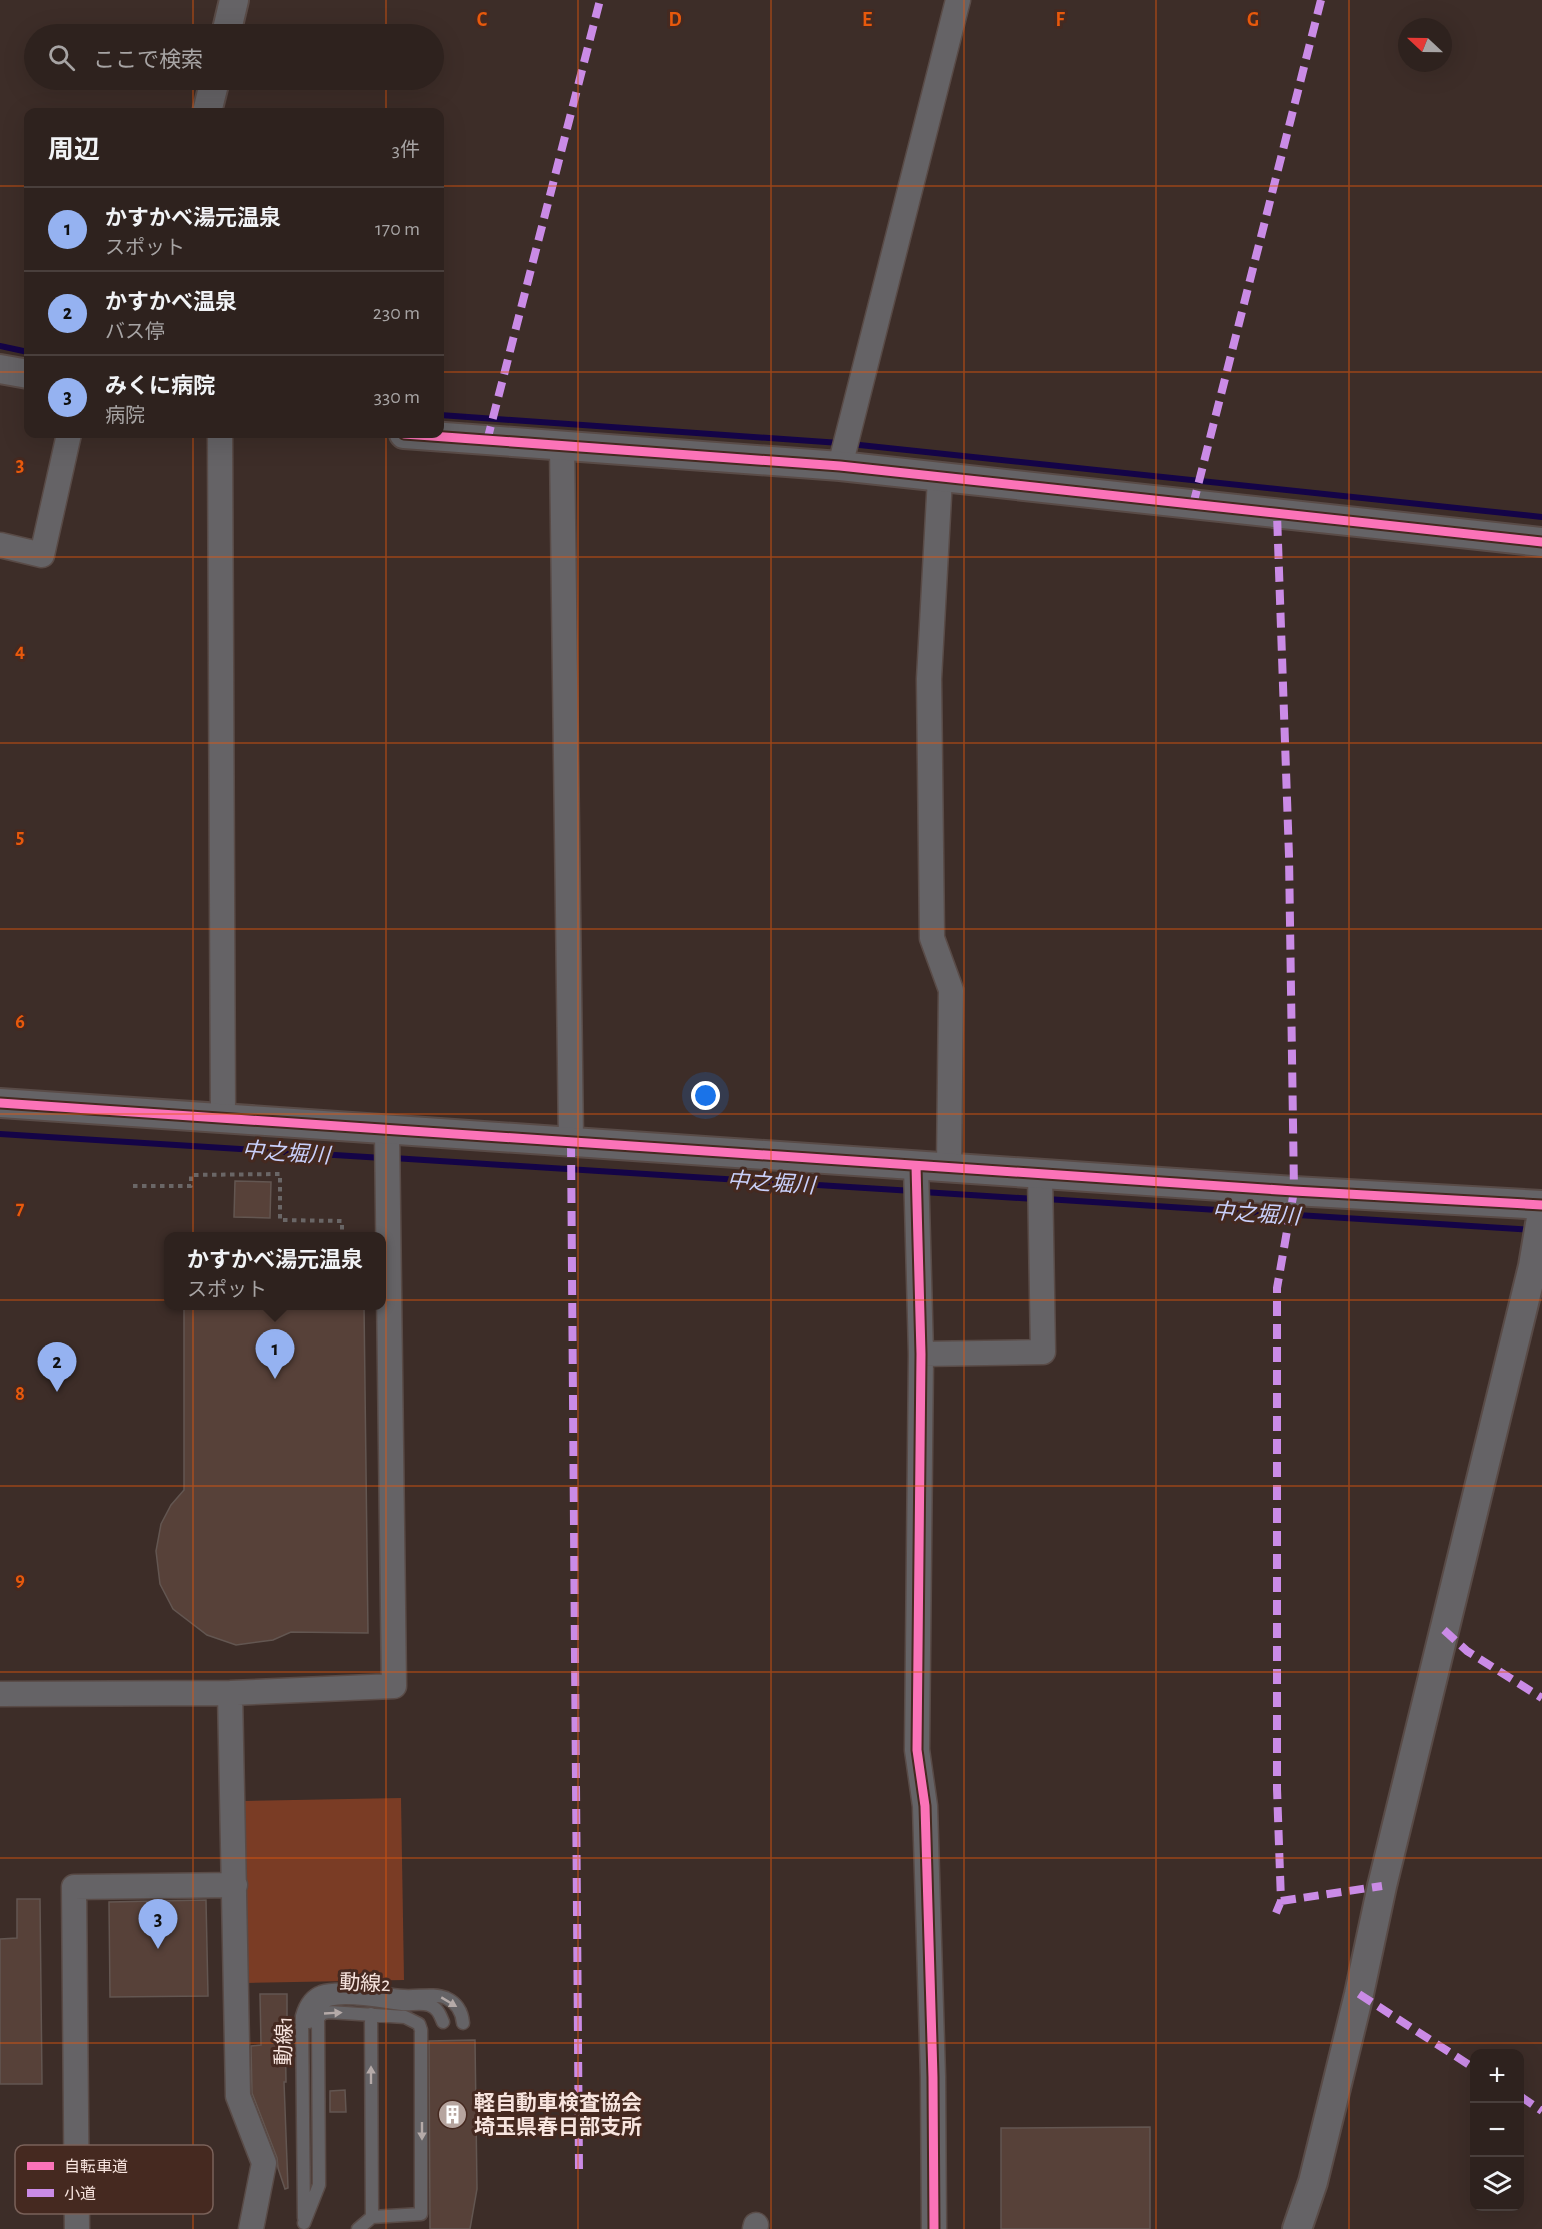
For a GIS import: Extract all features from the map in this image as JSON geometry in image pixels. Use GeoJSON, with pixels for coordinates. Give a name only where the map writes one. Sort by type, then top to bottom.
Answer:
{"type":"FeatureCollection","features":[{"type":"Feature","properties":{"kind":"street"},"geometry":{"type":"LineString","coordinates":[[228,24],[234,0]]}},
{"type":"Feature","properties":{"kind":"street"},"geometry":{"type":"LineString","coordinates":[[841,462],[958,0]]}},
{"type":"Feature","properties":{"kind":"street"},"geometry":{"type":"LineString","coordinates":[[208,108],[212,90]]}},
{"type":"Feature","properties":{"kind":"street"},"geometry":{"type":"LineString","coordinates":[[0,369],[24,373]]}},
{"type":"Feature","properties":{"kind":"street"},"geometry":{"type":"LineString","coordinates":[[444,437],[841,462],[939,478],[1542,542]]}},
{"type":"Feature","properties":{"kind":"street"},"geometry":{"type":"LineString","coordinates":[[0,545],[42,555],[68,438]]}},
{"type":"Feature","properties":{"kind":"street"},"geometry":{"type":"LineString","coordinates":[[220,438],[223,1119]]}},
{"type":"Feature","properties":{"kind":"street"},"geometry":{"type":"LineString","coordinates":[[562,445],[571,1142]]}},
{"type":"Feature","properties":{"kind":"street"},"geometry":{"type":"LineString","coordinates":[[939,478],[930,679],[932,938],[940,966],[951,990],[949,1168]]}},
{"type":"Feature","properties":{"kind":"street"},"geometry":{"type":"LineString","coordinates":[[0,1103],[223,1119],[388,1138],[571,1142],[1293,1191],[1539,1236],[1382,1886],[1359,1995],[1313,2182],[1297,2229]]}},
{"type":"Feature","properties":{"kind":"street"},"geometry":{"type":"LineString","coordinates":[[0,1694],[230,1693],[394,1686],[388,1138]]}},
{"type":"Feature","properties":{"kind":"street"},"geometry":{"type":"LineString","coordinates":[[916,1166],[921,1353],[917,1750],[925,1806],[933,2077],[933,2229]]}},
{"type":"Feature","properties":{"kind":"street"},"geometry":{"type":"LineString","coordinates":[[921,1353],[1043,1352],[1040,1174]]}},
{"type":"Feature","properties":{"kind":"street"},"geometry":{"type":"LineString","coordinates":[[230,1693],[238,2096],[264,2163],[251,2229]]}},
{"type":"Feature","properties":{"kind":"street"},"geometry":{"type":"LineString","coordinates":[[76,2145],[74,1887],[235,1885]]}},
{"type":"Feature","properties":{"kind":"street"},"geometry":{"type":"LineString","coordinates":[[77,2214],[77,2229]]}},
{"type":"Feature","properties":{"kind":"lane","name":"動線1"},"geometry":{"type":"LineString","coordinates":[[307,2185],[302,2016],[308,2001],[321,1992],[328,1991],[440,1996],[453,2002],[461,2010],[463,2023]]}},
{"type":"Feature","properties":{"kind":"lane","name":"動線2"},"geometry":{"type":"LineString","coordinates":[[307,2185],[309,2016],[311,2011],[322,2001],[369,1998],[403,2005],[431,2005],[443,2022]]}},
{"type":"Feature","properties":{"kind":"lane"},"geometry":{"type":"LineString","coordinates":[[304,2226],[319,2185],[318,2018],[323,2013],[329,2012],[405,2017],[419,2024],[421,2030],[421,2214],[372,2217],[358,2229]]}},
{"type":"Feature","properties":{"kind":"lane"},"geometry":{"type":"LineString","coordinates":[[371,2014],[372,2217]]}},
{"type":"Feature","properties":{"kind":"lane"},"geometry":{"type":"LineString","coordinates":[[304,2226],[307,2185]]}},
{"type":"Feature","properties":{"kind":"path"},"geometry":{"type":"LineString","coordinates":[[133,1186],[191,1186],[191,1175],[280,1174],[280,1220],[342,1221],[342,1232]]}},
{"type":"Feature","properties":{"kind":"shaded area"},"geometry":{"type":"Polygon","coordinates":[[[401,1798],[404,1980],[247,1983],[244,1801],[401,1798]]]}},
{"type":"Feature","properties":{"kind":"building"},"geometry":{"type":"Polygon","coordinates":[[[235,1181],[271,1182],[270,1218],[234,1217],[235,1181]]]}},
{"type":"Feature","properties":{"kind":"building"},"geometry":{"type":"Polygon","coordinates":[[[184,1310],[364,1310],[368,1633],[291,1632],[273,1640],[236,1645],[207,1635],[173,1609],[160,1584],[156,1551],[161,1524],[171,1505],[184,1490],[184,1310]]]}},
{"type":"Feature","properties":{"kind":"building"},"geometry":{"type":"Polygon","coordinates":[[[17,1899],[40,1899],[42,2084],[0,2084],[0,1939],[17,1938],[17,1899]]]}},
{"type":"Feature","properties":{"kind":"building"},"geometry":{"type":"Polygon","coordinates":[[[206,1900],[208,1996],[110,1997],[109,1902],[206,1900]]]}},
{"type":"Feature","properties":{"kind":"building"},"geometry":{"type":"Polygon","coordinates":[[[260,1994],[287,1994],[286,2082],[284,2082],[288,2188],[285,2189],[277,2158],[252,2093],[251,2046],[261,2045],[260,1994]]]}},
{"type":"Feature","properties":{"kind":"building","name":"軽自動車検査協会 埼玉県春日部支所"},"geometry":{"type":"Polygon","coordinates":[[[475,2040],[477,2189],[470,2229],[430,2229],[429,2041],[475,2040]]]}},
{"type":"Feature","properties":{"kind":"building"},"geometry":{"type":"Polygon","coordinates":[[[345,2090],[346,2112],[330,2112],[330,2091],[345,2090]]]}},
{"type":"Feature","properties":{"kind":"building"},"geometry":{"type":"Polygon","coordinates":[[[1150,2127],[1150,2229],[1001,2229],[1001,2128],[1150,2127]]]}},
{"type":"Feature","properties":{"kind":"waterway"},"geometry":{"type":"LineString","coordinates":[[0,346],[24,351]]}},
{"type":"Feature","properties":{"kind":"waterway"},"geometry":{"type":"LineString","coordinates":[[444,415],[840,443]]}},
{"type":"Feature","properties":{"kind":"waterway"},"geometry":{"type":"LineString","coordinates":[[850,444],[1542,517]]}},
{"type":"Feature","properties":{"kind":"waterway","name":"中之堀川"},"geometry":{"type":"LineString","coordinates":[[0,1134],[383,1158]]}},
{"type":"Feature","properties":{"kind":"waterway","name":"中之堀川"},"geometry":{"type":"LineString","coordinates":[[393,1158],[913,1191]]}},
{"type":"Feature","properties":{"kind":"waterway","name":"中之堀川"},"geometry":{"type":"LineString","coordinates":[[923,1192],[1035,1199]]}},
{"type":"Feature","properties":{"kind":"waterway","name":"中之堀川"},"geometry":{"type":"LineString","coordinates":[[1046,1199],[1532,1230]]}},
{"type":"Feature","properties":{"kind":"marked path"},"geometry":{"type":"LineString","coordinates":[[487,441],[600,0]]}},
{"type":"Feature","properties":{"kind":"marked path"},"geometry":{"type":"LineString","coordinates":[[1193,505],[1321,0]]}},
{"type":"Feature","properties":{"kind":"marked path"},"geometry":{"type":"LineString","coordinates":[[1276,1913],[1281,1901],[1277,1789],[1277,1288],[1294,1191],[1289,856],[1277,514]]}},
{"type":"Feature","properties":{"kind":"marked path"},"geometry":{"type":"LineString","coordinates":[[571,1142],[579,2170]]}},
{"type":"Feature","properties":{"kind":"marked path"},"geometry":{"type":"LineString","coordinates":[[1444,1630],[1467,1651],[1542,1698]]}},
{"type":"Feature","properties":{"kind":"marked path"},"geometry":{"type":"LineString","coordinates":[[1281,1901],[1382,1886]]}},
{"type":"Feature","properties":{"kind":"marked path"},"geometry":{"type":"LineString","coordinates":[[1359,1994],[1470,2065]]}},
{"type":"Feature","properties":{"kind":"marked path"},"geometry":{"type":"LineString","coordinates":[[1524,2099],[1542,2111]]}},
{"type":"Feature","properties":{"kind":"cycle path"},"geometry":{"type":"LineString","coordinates":[[444,437],[840,466],[1542,542]]}},
{"type":"Feature","properties":{"kind":"cycle path"},"geometry":{"type":"LineString","coordinates":[[0,1103],[1294,1191],[1542,1205]]}},
{"type":"Feature","properties":{"kind":"cycle path"},"geometry":{"type":"LineString","coordinates":[[916,1166],[921,1354],[917,1750],[925,1806],[933,2077],[934,2229]]}},
{"type":"Feature","properties":{"kind":"place","name":"かすかべ湯元温泉"},"geometry":{"type":"Point","coordinates":[275,1379]}},
{"type":"Feature","properties":{"kind":"place","name":"かすかべ温泉"},"geometry":{"type":"Point","coordinates":[57,1392]}},
{"type":"Feature","properties":{"kind":"place","name":"みくに病院"},"geometry":{"type":"Point","coordinates":[158,1949]}},
{"type":"Feature","properties":{"kind":"place","name":"軽自動車検査協会 埼玉県春日部支所"},"geometry":{"type":"Point","coordinates":[453,2115]}}]}
